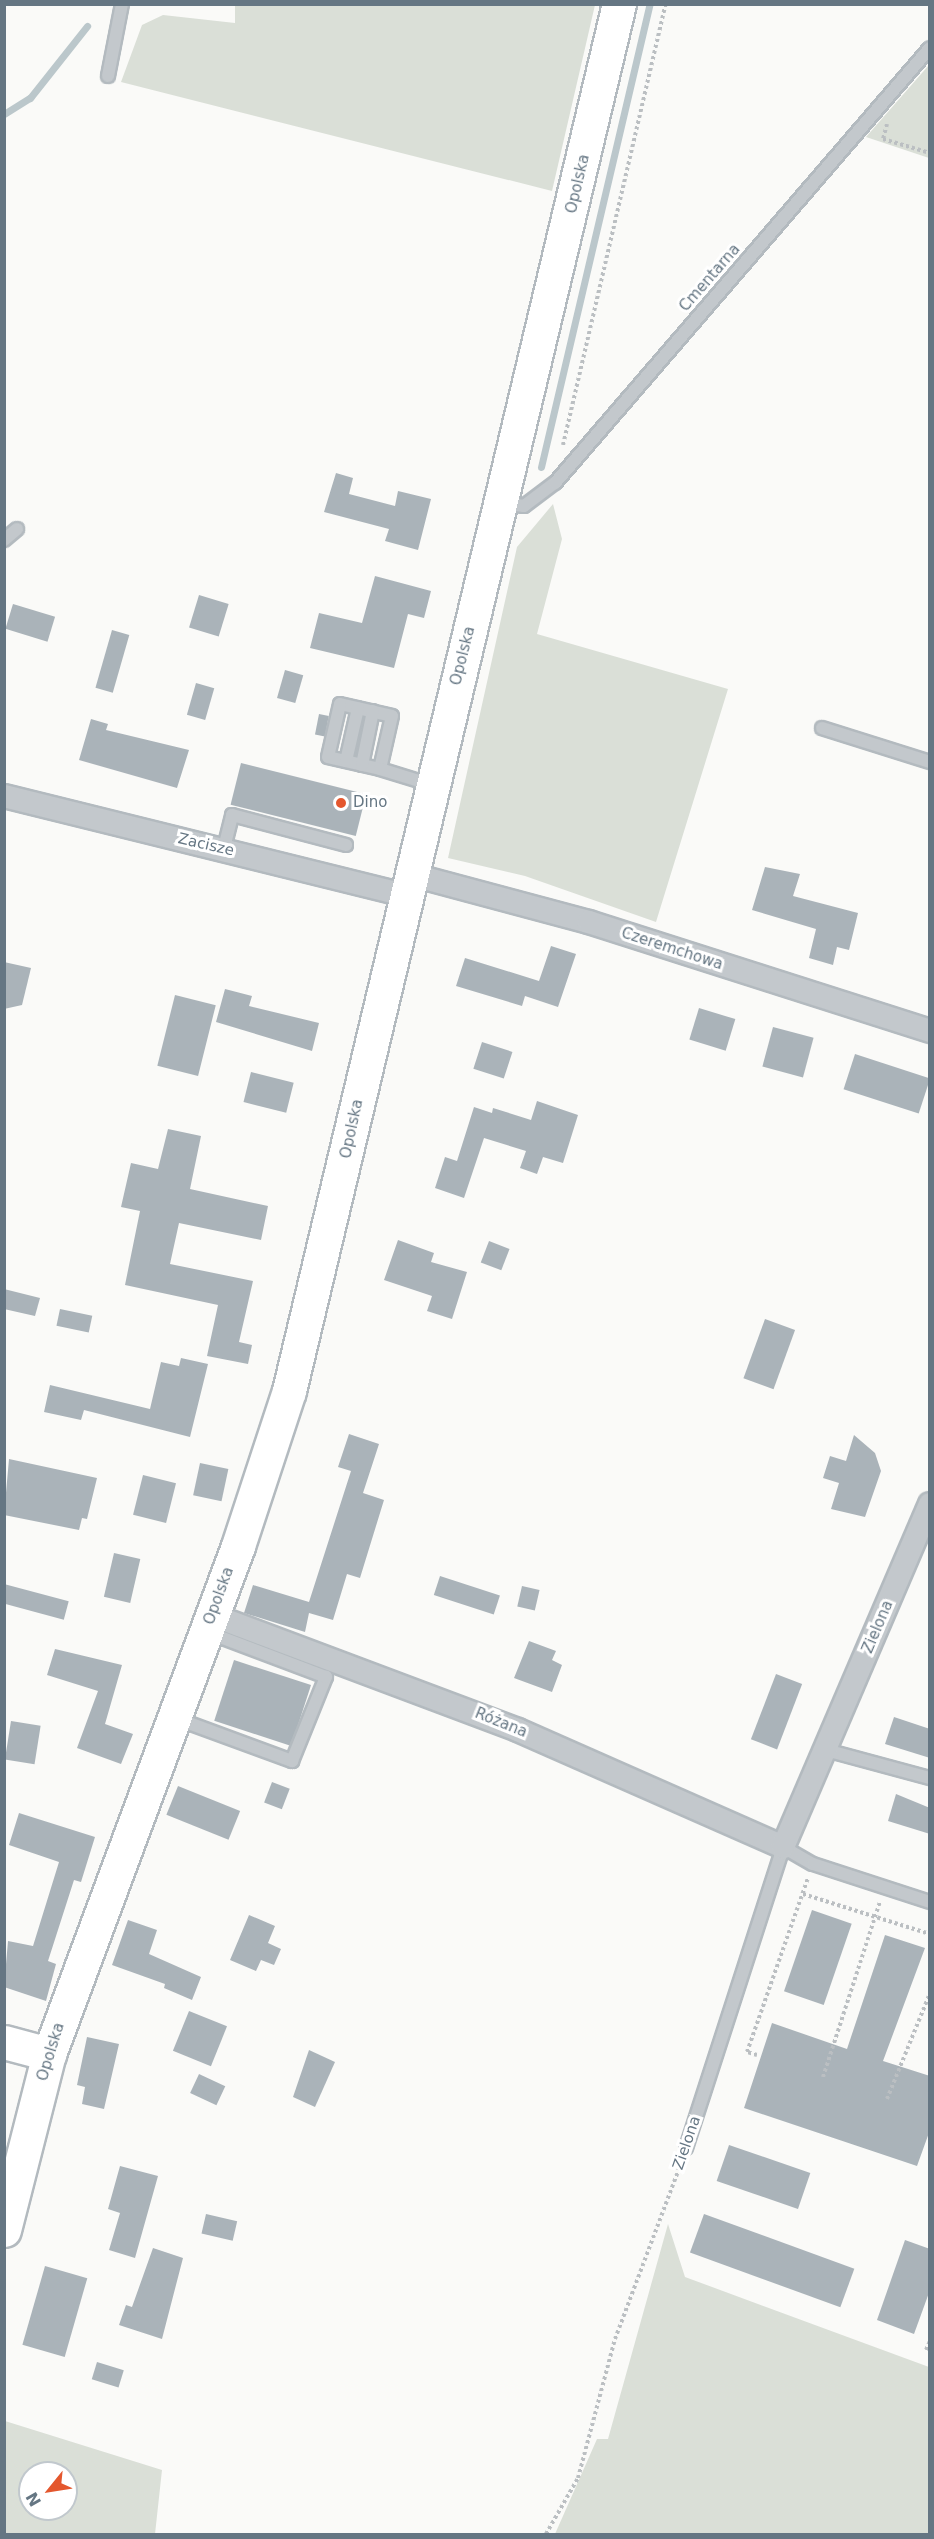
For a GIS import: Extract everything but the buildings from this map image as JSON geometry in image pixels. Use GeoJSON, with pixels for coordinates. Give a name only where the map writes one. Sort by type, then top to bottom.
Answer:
{"type":"FeatureCollection","features":[{"type":"Feature","properties":{"kind":"main road","name":"Opolska"},"geometry":{"type":"LineString","coordinates":[[4,2230],[49,2054],[209,1623],[289,1391],[619,4]]}},
{"type":"Feature","properties":{"kind":"main road"},"geometry":{"type":"LineString","coordinates":[[4,2042],[49,2054]]}},
{"type":"Feature","properties":{"kind":"street","name":"Zacisze"},"geometry":{"type":"LineString","coordinates":[[4,796],[224,848],[410,886]]}},
{"type":"Feature","properties":{"kind":"street","name":"Czeremchowa"},"geometry":{"type":"LineString","coordinates":[[410,886],[589,922],[930,1031]]}},
{"type":"Feature","properties":{"kind":"street","name":"Zielona"},"geometry":{"type":"LineString","coordinates":[[783,1847],[930,1504]]}},
{"type":"Feature","properties":{"kind":"street","name":"Różana"},"geometry":{"type":"LineString","coordinates":[[209,1623],[518,1730],[783,1847]]}},
{"type":"Feature","properties":{"kind":"lane"},"geometry":{"type":"LineString","coordinates":[[108,76],[122,4]]}},
{"type":"Feature","properties":{"kind":"lane","name":"Cmentarna"},"geometry":{"type":"LineString","coordinates":[[502,503],[524,506],[555,483],[930,48]]}},
{"type":"Feature","properties":{"kind":"lane"},"geometry":{"type":"LineString","coordinates":[[4,540],[17,529]]}},
{"type":"Feature","properties":{"kind":"lane"},"geometry":{"type":"LineString","coordinates":[[380,769],[392,716],[340,704],[328,757],[380,769],[433,785]]}},
{"type":"Feature","properties":{"kind":"lane"},"geometry":{"type":"LineString","coordinates":[[346,761],[358,708]]}},
{"type":"Feature","properties":{"kind":"lane"},"geometry":{"type":"LineString","coordinates":[[362,765],[373,711]]}},
{"type":"Feature","properties":{"kind":"lane"},"geometry":{"type":"LineString","coordinates":[[822,728],[930,762]]}},
{"type":"Feature","properties":{"kind":"lane"},"geometry":{"type":"LineString","coordinates":[[224,848],[232,815],[346,845]]}},
{"type":"Feature","properties":{"kind":"lane"},"geometry":{"type":"LineString","coordinates":[[174,1718],[292,1761],[326,1677],[209,1623]]}},
{"type":"Feature","properties":{"kind":"lane"},"geometry":{"type":"LineString","coordinates":[[826,1750],[930,1778]]}},
{"type":"Feature","properties":{"kind":"lane"},"geometry":{"type":"LineString","coordinates":[[783,1847],[813,1864],[930,1902]]}},
{"type":"Feature","properties":{"kind":"lane","name":"Zielona"},"geometry":{"type":"LineString","coordinates":[[687,2148],[783,1847]]}},
{"type":"Feature","properties":{"kind":"path"},"geometry":{"type":"LineString","coordinates":[[561,454],[666,4]]}},
{"type":"Feature","properties":{"kind":"path"},"geometry":{"type":"LineString","coordinates":[[870,116],[889,125],[883,139],[930,153]]}},
{"type":"Feature","properties":{"kind":"path"},"geometry":{"type":"LineString","coordinates":[[757,2055],[747,2052],[813,1864]]}},
{"type":"Feature","properties":{"kind":"path"},"geometry":{"type":"LineString","coordinates":[[823,2077],[885,1887]]}},
{"type":"Feature","properties":{"kind":"path"},"geometry":{"type":"LineString","coordinates":[[803,1894],[930,1934]]}},
{"type":"Feature","properties":{"kind":"path"},"geometry":{"type":"LineString","coordinates":[[887,2099],[930,1993]]}},
{"type":"Feature","properties":{"kind":"path","name":"Zielona"},"geometry":{"type":"LineString","coordinates":[[546,2535],[578,2478],[615,2339],[687,2148]]}},
{"type":"Feature","properties":{"kind":"path"},"geometry":{"type":"LineString","coordinates":[[926,2350],[930,2341]]}},
{"type":"Feature","properties":{"kind":"shaded area"},"geometry":{"type":"Polygon","coordinates":[[[235,5],[595,5],[552,191],[121,82],[142,25],[163,15],[235,23],[235,5]]]}},
{"type":"Feature","properties":{"kind":"shaded area"},"geometry":{"type":"Polygon","coordinates":[[[929,65],[929,158],[866,137],[929,65]]]}},
{"type":"Feature","properties":{"kind":"shaded area"},"geometry":{"type":"Polygon","coordinates":[[[553,504],[562,539],[537,634],[728,689],[656,922],[525,876],[448,858],[517,547],[553,504]]]}},
{"type":"Feature","properties":{"kind":"shaded area"},"geometry":{"type":"Polygon","coordinates":[[[668,2224],[685,2277],[929,2367],[929,2534],[555,2534],[597,2439],[608,2439],[668,2224]]]}},
{"type":"Feature","properties":{"kind":"shaded area"},"geometry":{"type":"Polygon","coordinates":[[[5,2421],[162,2470],[155,2534],[5,2534],[5,2421]]]}},
{"type":"Feature","properties":{"kind":"waterway"},"geometry":{"type":"LineString","coordinates":[[541,467],[650,4]]}},
{"type":"Feature","properties":{"kind":"waterway"},"geometry":{"type":"LineString","coordinates":[[4,114],[30,98],[87,26]]}},
{"type":"Feature","properties":{"kind":"place","name":"Dino"},"geometry":{"type":"Point","coordinates":[341,803]}}]}
